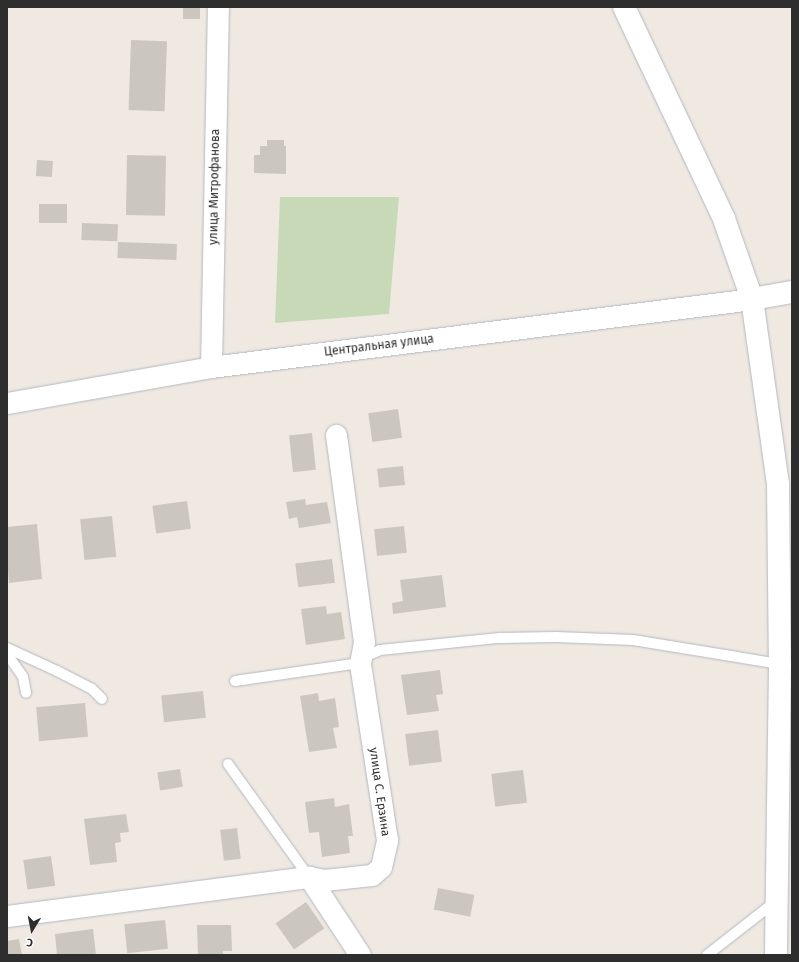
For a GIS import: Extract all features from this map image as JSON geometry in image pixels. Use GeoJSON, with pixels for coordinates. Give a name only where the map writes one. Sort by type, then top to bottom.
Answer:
{"type":"FeatureCollection","features":[{"type":"Feature","properties":{"kind":"street","name":"улица Митрофанова"},"geometry":{"type":"LineString","coordinates":[[211,367],[218,7]]}},
{"type":"Feature","properties":{"kind":"street"},"geometry":{"type":"LineString","coordinates":[[624,7],[724,219],[752,299],[778,484],[780,664],[776,955]]}},
{"type":"Feature","properties":{"kind":"street"},"geometry":{"type":"LineString","coordinates":[[752,299],[792,292]]}},
{"type":"Feature","properties":{"kind":"street","name":"Центральная улица"},"geometry":{"type":"LineString","coordinates":[[7,403],[211,367],[752,299]]}},
{"type":"Feature","properties":{"kind":"street","name":"улица С. Ерзина"},"geometry":{"type":"LineString","coordinates":[[7,916],[309,877],[324,880],[372,875],[381,867],[387,840],[360,663],[364,642],[336,435]]}},
{"type":"Feature","properties":{"kind":"street"},"geometry":{"type":"LineString","coordinates":[[309,877],[360,955]]}},
{"type":"Feature","properties":{"kind":"lane"},"geometry":{"type":"LineString","coordinates":[[235,681],[360,663],[369,655],[380,650],[499,638],[556,637],[634,640],[780,664]]}},
{"type":"Feature","properties":{"kind":"lane"},"geometry":{"type":"LineString","coordinates":[[7,648],[92,689],[102,699]]}},
{"type":"Feature","properties":{"kind":"lane"},"geometry":{"type":"LineString","coordinates":[[7,654],[23,677],[26,693]]}},
{"type":"Feature","properties":{"kind":"lane"},"geometry":{"type":"LineString","coordinates":[[228,764],[309,877]]}},
{"type":"Feature","properties":{"kind":"lane"},"geometry":{"type":"LineString","coordinates":[[707,955],[776,901]]}},
{"type":"Feature","properties":{"kind":"green space"},"geometry":{"type":"Polygon","coordinates":[[[280,197],[399,197],[389,314],[275,323],[280,197]]]}},
{"type":"Feature","properties":{"kind":"building"},"geometry":{"type":"Polygon","coordinates":[[[183,7],[200,7],[200,19],[183,19],[183,7]]]}},
{"type":"Feature","properties":{"kind":"building"},"geometry":{"type":"Polygon","coordinates":[[[131,40],[167,41],[165,111],[129,110],[131,40]]]}},
{"type":"Feature","properties":{"kind":"building"},"geometry":{"type":"Polygon","coordinates":[[[267,140],[284,140],[284,146],[286,146],[286,174],[254,173],[254,155],[260,155],[260,146],[267,146],[267,140]]]}},
{"type":"Feature","properties":{"kind":"building"},"geometry":{"type":"Polygon","coordinates":[[[127,155],[166,156],[165,216],[126,215],[127,155]]]}},
{"type":"Feature","properties":{"kind":"building"},"geometry":{"type":"Polygon","coordinates":[[[37,160],[53,161],[52,177],[36,176],[37,160]]]}},
{"type":"Feature","properties":{"kind":"building"},"geometry":{"type":"Polygon","coordinates":[[[39,204],[67,204],[67,223],[39,223],[39,204]]]}},
{"type":"Feature","properties":{"kind":"building"},"geometry":{"type":"Polygon","coordinates":[[[82,223],[118,224],[117,241],[81,240],[82,223]]]}},
{"type":"Feature","properties":{"kind":"building"},"geometry":{"type":"Polygon","coordinates":[[[118,242],[177,244],[176,260],[117,258],[118,242]]]}},
{"type":"Feature","properties":{"kind":"building"},"geometry":{"type":"Polygon","coordinates":[[[398,409],[402,438],[372,442],[368,413],[398,409]]]}},
{"type":"Feature","properties":{"kind":"building"},"geometry":{"type":"Polygon","coordinates":[[[312,433],[316,470],[293,472],[289,435],[312,433]]]}},
{"type":"Feature","properties":{"kind":"building"},"geometry":{"type":"Polygon","coordinates":[[[403,466],[405,485],[379,488],[377,469],[403,466]]]}},
{"type":"Feature","properties":{"kind":"building"},"geometry":{"type":"Polygon","coordinates":[[[305,499],[306,505],[327,502],[331,523],[299,528],[297,517],[289,519],[286,502],[305,499]]]}},
{"type":"Feature","properties":{"kind":"building"},"geometry":{"type":"Polygon","coordinates":[[[187,501],[191,529],[156,534],[152,506],[187,501]]]}},
{"type":"Feature","properties":{"kind":"building"},"geometry":{"type":"Polygon","coordinates":[[[112,516],[116,557],[84,560],[80,519],[112,516]]]}},
{"type":"Feature","properties":{"kind":"building"},"geometry":{"type":"Polygon","coordinates":[[[37,524],[42,579],[9,583],[7,527],[37,524]]]}},
{"type":"Feature","properties":{"kind":"building"},"geometry":{"type":"Polygon","coordinates":[[[404,526],[407,553],[377,556],[374,529],[404,526]]]}},
{"type":"Feature","properties":{"kind":"building"},"geometry":{"type":"Polygon","coordinates":[[[332,559],[335,583],[298,587],[295,564],[332,559]]]}},
{"type":"Feature","properties":{"kind":"building"},"geometry":{"type":"Polygon","coordinates":[[[442,575],[446,607],[393,614],[392,603],[403,601],[400,580],[442,575]]]}},
{"type":"Feature","properties":{"kind":"building"},"geometry":{"type":"Polygon","coordinates":[[[326,606],[327,614],[341,612],[345,639],[306,645],[301,609],[326,606]]]}},
{"type":"Feature","properties":{"kind":"building"},"geometry":{"type":"Polygon","coordinates":[[[440,670],[443,694],[436,695],[439,711],[407,715],[401,675],[440,670]]]}},
{"type":"Feature","properties":{"kind":"building"},"geometry":{"type":"Polygon","coordinates":[[[203,691],[206,718],[164,722],[161,695],[203,691]]]}},
{"type":"Feature","properties":{"kind":"building"},"geometry":{"type":"Polygon","coordinates":[[[318,693],[319,701],[335,698],[339,727],[333,728],[337,748],[309,752],[300,696],[318,693]]]}},
{"type":"Feature","properties":{"kind":"building"},"geometry":{"type":"Polygon","coordinates":[[[85,703],[88,737],[39,741],[36,707],[85,703]]]}},
{"type":"Feature","properties":{"kind":"building"},"geometry":{"type":"Polygon","coordinates":[[[438,730],[442,762],[409,766],[405,734],[438,730]]]}},
{"type":"Feature","properties":{"kind":"building"},"geometry":{"type":"Polygon","coordinates":[[[180,769],[183,787],[160,790],[157,773],[180,769]]]}},
{"type":"Feature","properties":{"kind":"building"},"geometry":{"type":"Polygon","coordinates":[[[523,770],[527,803],[495,807],[491,774],[523,770]]]}},
{"type":"Feature","properties":{"kind":"building"},"geometry":{"type":"Polygon","coordinates":[[[334,798],[335,807],[349,804],[353,836],[348,836],[350,853],[322,857],[319,832],[309,833],[305,802],[334,798]]]}},
{"type":"Feature","properties":{"kind":"building"},"geometry":{"type":"Polygon","coordinates":[[[126,814],[129,832],[120,833],[121,842],[115,843],[117,862],[90,865],[84,819],[126,814]]]}},
{"type":"Feature","properties":{"kind":"building"},"geometry":{"type":"Polygon","coordinates":[[[237,828],[241,859],[224,861],[220,830],[237,828]]]}},
{"type":"Feature","properties":{"kind":"building"},"geometry":{"type":"Polygon","coordinates":[[[51,856],[55,886],[27,890],[23,860],[51,856]]]}},
{"type":"Feature","properties":{"kind":"building"},"geometry":{"type":"Polygon","coordinates":[[[438,888],[474,895],[470,917],[434,910],[438,888]]]}},
{"type":"Feature","properties":{"kind":"building"},"geometry":{"type":"Polygon","coordinates":[[[306,902],[324,928],[294,949],[276,923],[306,902]]]}},
{"type":"Feature","properties":{"kind":"building"},"geometry":{"type":"Polygon","coordinates":[[[165,920],[168,949],[127,953],[124,924],[165,920]]]}},
{"type":"Feature","properties":{"kind":"building"},"geometry":{"type":"Polygon","coordinates":[[[197,925],[231,925],[232,951],[223,951],[223,955],[198,955],[197,925]]]}},
{"type":"Feature","properties":{"kind":"building"},"geometry":{"type":"Polygon","coordinates":[[[93,929],[96,955],[57,955],[55,934],[93,929]]]}},
{"type":"Feature","properties":{"kind":"building"},"geometry":{"type":"Polygon","coordinates":[[[19,939],[22,955],[7,955],[7,941],[19,939]]]}}]}
